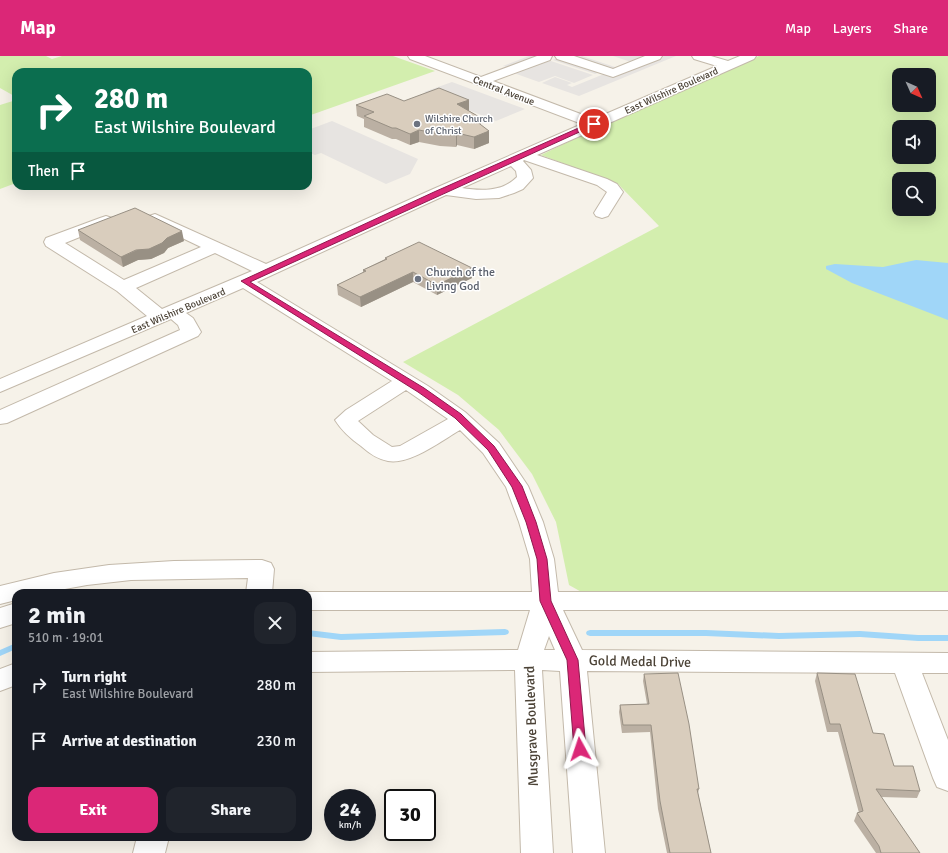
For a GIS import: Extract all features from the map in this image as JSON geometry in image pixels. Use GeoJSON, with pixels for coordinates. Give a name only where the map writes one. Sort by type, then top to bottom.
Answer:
{"type":"FeatureCollection","features":[{"type":"Feature","properties":{"kind":"street","name":"Central Avenue"},"geometry":{"type":"LineString","coordinates":[[414,56],[594,124]]}},
{"type":"Feature","properties":{"kind":"street"},"geometry":{"type":"LineString","coordinates":[[562,56],[613,73],[656,56]]}},
{"type":"Feature","properties":{"kind":"street"},"geometry":{"type":"LineString","coordinates":[[698,56],[736,59]]}},
{"type":"Feature","properties":{"kind":"street"},"geometry":{"type":"LineString","coordinates":[[482,81],[546,57]]}},
{"type":"Feature","properties":{"kind":"street","name":"East Wilshire Boulevard"},"geometry":{"type":"LineString","coordinates":[[0,386],[244,281],[736,59]]}},
{"type":"Feature","properties":{"kind":"street"},"geometry":{"type":"LineString","coordinates":[[443,190],[487,194],[511,189],[520,184],[525,178],[518,158]]}},
{"type":"Feature","properties":{"kind":"street"},"geometry":{"type":"LineString","coordinates":[[518,158],[602,182],[611,187],[615,192],[602,213]]}},
{"type":"Feature","properties":{"kind":"street"},"geometry":{"type":"LineString","coordinates":[[144,212],[266,271]]}},
{"type":"Feature","properties":{"kind":"street"},"geometry":{"type":"LineString","coordinates":[[3,412],[170,343],[191,332],[186,322],[166,315],[52,242],[123,214]]}},
{"type":"Feature","properties":{"kind":"street"},"geometry":{"type":"LineString","coordinates":[[123,287],[215,247]]}},
{"type":"Feature","properties":{"kind":"street","name":"Musgrave Boulevard"},"geometry":{"type":"LineString","coordinates":[[244,281],[406,381],[462,420],[491,448],[517,486],[531,522],[542,559],[546,601],[573,660],[589,853]]}},
{"type":"Feature","properties":{"kind":"street"},"geometry":{"type":"LineString","coordinates":[[406,381],[353,414],[346,420],[348,425],[388,454],[398,454],[408,451],[462,420]]}},
{"type":"Feature","properties":{"kind":"street"},"geometry":{"type":"LineString","coordinates":[[42,589],[56,587],[86,576],[138,572],[262,569],[260,589]]}},
{"type":"Feature","properties":{"kind":"street"},"geometry":{"type":"LineString","coordinates":[[0,595],[12,593]]}},
{"type":"Feature","properties":{"kind":"street"},"geometry":{"type":"LineString","coordinates":[[312,601],[948,601]]}},
{"type":"Feature","properties":{"kind":"street","name":"Musgrave Boulevard"},"geometry":{"type":"LineString","coordinates":[[537,853],[528,660],[546,601]]}},
{"type":"Feature","properties":{"kind":"street"},"geometry":{"type":"LineString","coordinates":[[0,618],[12,614]]}},
{"type":"Feature","properties":{"kind":"street","name":"Gold Medal Drive"},"geometry":{"type":"LineString","coordinates":[[312,662],[573,660],[905,664],[948,663]]}},
{"type":"Feature","properties":{"kind":"street"},"geometry":{"type":"LineString","coordinates":[[905,664],[948,778]]}},
{"type":"Feature","properties":{"kind":"street"},"geometry":{"type":"LineString","coordinates":[[0,680],[12,676]]}},
{"type":"Feature","properties":{"kind":"street"},"geometry":{"type":"LineString","coordinates":[[149,853],[152,841]]}},
{"type":"Feature","properties":{"kind":"green space"},"geometry":{"type":"Polygon","coordinates":[[[0,56],[46,56],[52,59],[62,56],[393,56],[435,71],[312,115],[312,68],[12,68],[12,95],[0,88],[0,56]]]}},
{"type":"Feature","properties":{"kind":"green space"},"geometry":{"type":"Polygon","coordinates":[[[759,56],[948,56],[948,593],[585,594],[569,585],[556,522],[532,474],[499,430],[458,395],[403,362],[659,226],[618,184],[541,155],[601,126],[759,56]]]}},
{"type":"Feature","properties":{"kind":"green space"},"geometry":{"type":"Polygon","coordinates":[[[12,101],[12,184],[0,189],[0,105],[12,101]]]}},
{"type":"Feature","properties":{"kind":"shaded area"},"geometry":{"type":"Polygon","coordinates":[[[529,56],[546,56],[551,58],[543,61],[551,61],[593,75],[574,83],[555,76],[539,82],[502,69],[507,67],[503,66],[529,56]]]}},
{"type":"Feature","properties":{"kind":"shaded area"},"geometry":{"type":"Polygon","coordinates":[[[562,56],[576,58],[582,56],[618,68],[631,62],[613,56],[676,56],[579,96],[542,83],[555,77],[572,83],[567,85],[572,87],[604,74],[600,72],[595,74],[553,60],[562,56]]]}},
{"type":"Feature","properties":{"kind":"shaded area"},"geometry":{"type":"Polygon","coordinates":[[[452,82],[525,109],[496,121],[424,92],[452,82]]]}},
{"type":"Feature","properties":{"kind":"shaded area"},"geometry":{"type":"Polygon","coordinates":[[[332,121],[418,159],[410,174],[386,184],[321,153],[315,155],[312,154],[312,128],[332,121]]]}},
{"type":"Feature","properties":{"kind":"water"},"geometry":{"type":"Polygon","coordinates":[[[916,260],[948,263],[948,320],[852,283],[826,269],[826,266],[835,264],[883,267],[916,260]]]}},
{"type":"Feature","properties":{"kind":"building","name":"Wilshire Church of Christ"},"geometry":{"type":"Polygon","coordinates":[[[439,88],[469,100],[457,104],[481,118],[476,121],[489,131],[474,137],[457,133],[456,135],[439,134],[419,130],[410,134],[364,116],[374,112],[356,105],[387,94],[404,101],[439,88]]]}},
{"type":"Feature","properties":{"kind":"building"},"geometry":{"type":"Polygon","coordinates":[[[135,208],[182,231],[149,249],[136,250],[121,257],[78,230],[135,208]]]}},
{"type":"Feature","properties":{"kind":"building"},"geometry":{"type":"Polygon","coordinates":[[[419,242],[472,268],[437,285],[413,272],[360,297],[337,285],[366,271],[363,270],[387,259],[385,258],[419,242]]]}},
{"type":"Feature","properties":{"kind":"building"},"geometry":{"type":"Polygon","coordinates":[[[678,673],[689,724],[699,789],[697,789],[711,853],[670,853],[660,801],[651,725],[623,725],[620,705],[649,704],[644,674],[678,673]]]}},
{"type":"Feature","properties":{"kind":"building"},"geometry":{"type":"Polygon","coordinates":[[[817,673],[855,674],[873,733],[884,734],[894,766],[913,766],[920,791],[876,789],[920,853],[881,853],[879,846],[857,813],[863,811],[840,724],[830,724],[817,673]]]}},
{"type":"Feature","properties":{"kind":"waterway"},"geometry":{"type":"LineString","coordinates":[[312,633],[341,637],[505,632]]}},
{"type":"Feature","properties":{"kind":"waterway"},"geometry":{"type":"LineString","coordinates":[[590,633],[706,633],[779,636],[860,634],[918,638],[948,638]]}},
{"type":"Feature","properties":{"kind":"waterway"},"geometry":{"type":"LineString","coordinates":[[0,653],[12,648]]}},
{"type":"Feature","properties":{"kind":"place","name":"Wilshire Church of Christ"},"geometry":{"type":"Point","coordinates":[417,124]}},
{"type":"Feature","properties":{"kind":"place","name":"Church of the Living God"},"geometry":{"type":"Point","coordinates":[418,279]}},
{"type":"Feature","properties":{"kind":"route"},"geometry":{"type":"LineString","coordinates":[[580,749],[573,660],[546,601],[542,559],[531,522],[517,486],[491,448],[458,416],[421,390],[244,281],[437,193],[594,124]]}}]}
